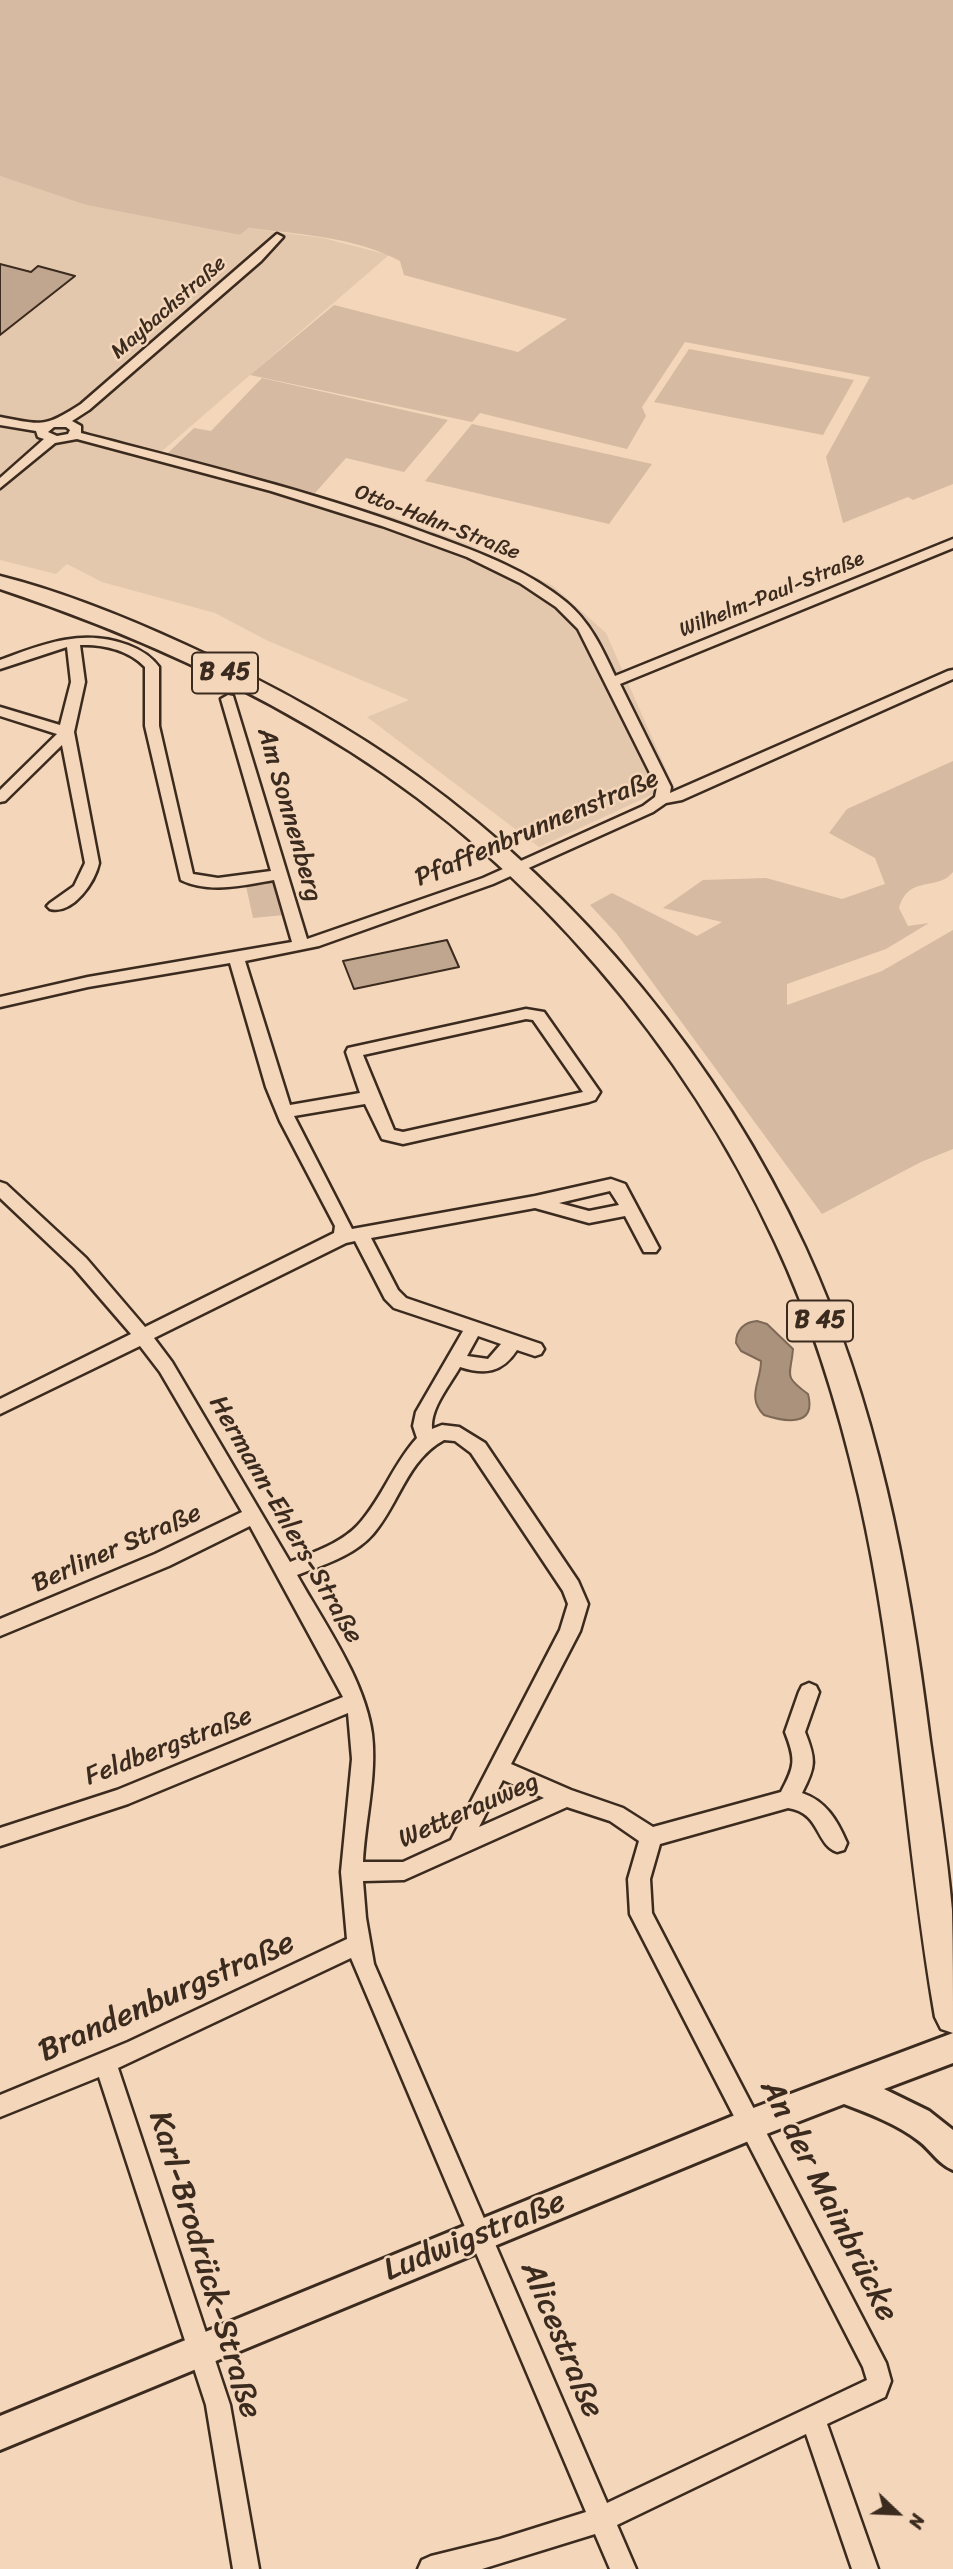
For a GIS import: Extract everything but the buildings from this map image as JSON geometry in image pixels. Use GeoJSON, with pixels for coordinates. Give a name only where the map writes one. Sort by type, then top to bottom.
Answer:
{"type":"FeatureCollection","features":[{"type":"Feature","properties":{"kind":"main road","name":"B 45"},"geometry":{"type":"LineString","coordinates":[[0,582],[123,625],[274,699],[357,747],[412,783],[516,869],[639,1003],[690,1070],[730,1132],[774,1210],[811,1295],[853,1414],[886,1550],[907,1679],[919,1790],[949,1970],[953,2017]]}},
{"type":"Feature","properties":{"kind":"main road","name":"Ludwigstraße"},"geometry":{"type":"LineString","coordinates":[[0,2432],[751,2123],[953,2048]]}},
{"type":"Feature","properties":{"kind":"main road"},"geometry":{"type":"LineString","coordinates":[[844,2090],[890,2107],[911,2119],[947,2146],[953,2154]]}},
{"type":"Feature","properties":{"kind":"street","name":"Maybachstraße"},"geometry":{"type":"LineString","coordinates":[[70,427],[85,407],[257,258],[277,237]]}},
{"type":"Feature","properties":{"kind":"street","name":"Otto-Hahn-Straße"},"geometry":{"type":"LineString","coordinates":[[0,421],[68,439],[70,427],[306,497],[431,538],[498,565],[548,594],[578,619],[590,636],[664,787],[662,799]]}},
{"type":"Feature","properties":{"kind":"street"},"geometry":{"type":"LineString","coordinates":[[0,484],[47,434],[51,424],[70,427]]}},
{"type":"Feature","properties":{"kind":"street","name":"Wilhelm-Paul-Straße"},"geometry":{"type":"LineString","coordinates":[[613,682],[951,546]]}},
{"type":"Feature","properties":{"kind":"street"},"geometry":{"type":"LineString","coordinates":[[0,664],[84,639],[106,641],[144,657],[153,674],[152,726],[186,877],[208,884],[281,874]]}},
{"type":"Feature","properties":{"kind":"street"},"geometry":{"type":"LineString","coordinates":[[55,905],[81,888],[90,875],[92,863],[67,732],[78,682],[73,641]]}},
{"type":"Feature","properties":{"kind":"street","name":"Pfaffenbrunnenstraße"},"geometry":{"type":"LineString","coordinates":[[0,1002],[127,975],[301,945],[457,892],[516,869],[649,809],[662,799],[677,797],[953,674]]}},
{"type":"Feature","properties":{"kind":"street","name":"Am Sonnenberg"},"geometry":{"type":"LineString","coordinates":[[228,699],[301,945]]}},
{"type":"Feature","properties":{"kind":"street"},"geometry":{"type":"LineString","coordinates":[[0,711],[67,732]]}},
{"type":"Feature","properties":{"kind":"street"},"geometry":{"type":"LineString","coordinates":[[0,798],[67,732]]}},
{"type":"Feature","properties":{"kind":"street"},"geometry":{"type":"LineString","coordinates":[[236,958],[270,1073],[285,1112],[344,1226],[394,1299],[409,1308],[535,1349]]}},
{"type":"Feature","properties":{"kind":"street"},"geometry":{"type":"LineString","coordinates":[[526,1014],[538,1016],[592,1092],[589,1096],[402,1138],[388,1135],[370,1097],[354,1052],[526,1014]]}},
{"type":"Feature","properties":{"kind":"street"},"geometry":{"type":"LineString","coordinates":[[285,1112],[370,1097]]}},
{"type":"Feature","properties":{"kind":"street"},"geometry":{"type":"LineString","coordinates":[[0,1407],[351,1236],[536,1202],[611,1185],[619,1188],[650,1248]]}},
{"type":"Feature","properties":{"kind":"street","name":"Hermann-Ehlers-Straße"},"geometry":{"type":"LineString","coordinates":[[0,1188],[80,1263],[144,1337],[166,1367],[254,1515],[355,1701],[362,1754],[352,1872],[358,1944]]}},
{"type":"Feature","properties":{"kind":"street"},"geometry":{"type":"LineString","coordinates":[[536,1202],[589,1217],[630,1209]]}},
{"type":"Feature","properties":{"kind":"street"},"geometry":{"type":"LineString","coordinates":[[427,1438],[422,1433],[422,1419],[473,1329]]}},
{"type":"Feature","properties":{"kind":"street"},"geometry":{"type":"LineString","coordinates":[[456,1359],[480,1367],[493,1366],[503,1357],[513,1341]]}},
{"type":"Feature","properties":{"kind":"street"},"geometry":{"type":"LineString","coordinates":[[285,1572],[360,1535],[375,1518],[414,1451],[427,1438],[457,1433],[478,1448],[571,1587],[578,1604],[570,1631],[457,1849]]}},
{"type":"Feature","properties":{"kind":"street","name":"Berliner Straße"},"geometry":{"type":"LineString","coordinates":[[0,1628],[162,1560],[254,1515]]}},
{"type":"Feature","properties":{"kind":"street"},"geometry":{"type":"LineString","coordinates":[[788,1799],[804,1769],[803,1752],[794,1732],[809,1692]]}},
{"type":"Feature","properties":{"kind":"street","name":"Feldbergstraße"},"geometry":{"type":"LineString","coordinates":[[0,1837],[121,1798],[355,1701]]}},
{"type":"Feature","properties":{"kind":"street","name":"Wetterauweg"},"geometry":{"type":"LineString","coordinates":[[500,1769],[566,1798],[616,1814],[651,1837]]}},
{"type":"Feature","properties":{"kind":"street","name":"Wetterauweg"},"geometry":{"type":"LineString","coordinates":[[352,1872],[404,1871],[566,1798]]}},
{"type":"Feature","properties":{"kind":"street"},"geometry":{"type":"LineString","coordinates":[[651,1837],[788,1799],[803,1800],[815,1808],[837,1843]]}},
{"type":"Feature","properties":{"kind":"street","name":"An der Mainbrücke"},"geometry":{"type":"LineString","coordinates":[[651,1837],[639,1879],[641,1914],[878,2373],[876,2388],[813,2419]]}},
{"type":"Feature","properties":{"kind":"street","name":"Brandenburgstraße"},"geometry":{"type":"LineString","coordinates":[[0,2106],[106,2065],[358,1944]]}},
{"type":"Feature","properties":{"kind":"street","name":"Alicestraße"},"geometry":{"type":"LineString","coordinates":[[358,1944],[372,1989],[622,2569]]}},
{"type":"Feature","properties":{"kind":"street","name":"Karl-Brodrück-Straße"},"geometry":{"type":"LineString","coordinates":[[106,2065],[201,2348],[220,2414],[246,2569]]}},
{"type":"Feature","properties":{"kind":"street"},"geometry":{"type":"LineString","coordinates":[[431,2569],[500,2552],[602,2519],[813,2419],[865,2569]]}},
{"type":"Feature","properties":{"kind":"shaded area"},"geometry":{"type":"Polygon","coordinates":[[[0,0],[953,0],[953,484],[913,500],[908,497],[843,523],[826,457],[870,377],[685,342],[642,407],[646,416],[627,449],[480,413],[472,422],[250,375],[334,305],[518,352],[567,319],[404,275],[400,261],[345,242],[248,228],[240,235],[86,205],[0,176],[0,0]]]}},
{"type":"Feature","properties":{"kind":"shaded area"},"geometry":{"type":"Polygon","coordinates":[[[0,176],[86,205],[240,235],[247,228],[323,238],[389,255],[161,452],[266,479],[393,517],[468,544],[553,586],[606,633],[673,785],[539,847],[367,717],[409,700],[266,640],[215,613],[102,582],[67,564],[56,574],[0,560],[0,176]]]}},
{"type":"Feature","properties":{"kind":"shaded area"},"geometry":{"type":"Polygon","coordinates":[[[689,349],[854,380],[823,435],[654,402],[689,349]]]}},
{"type":"Feature","properties":{"kind":"shaded area"},"geometry":{"type":"Polygon","coordinates":[[[262,378],[448,420],[404,472],[346,458],[315,493],[167,454],[194,428],[211,431],[262,378]]]}},
{"type":"Feature","properties":{"kind":"shaded area"},"geometry":{"type":"Polygon","coordinates":[[[472,424],[652,464],[609,524],[425,481],[472,424]]]}},
{"type":"Feature","properties":{"kind":"shaded area"},"geometry":{"type":"Polygon","coordinates":[[[953,761],[953,872],[946,878],[909,891],[899,908],[908,926],[929,923],[886,949],[787,984],[787,1005],[882,971],[953,930],[953,1149],[921,1162],[822,1214],[617,934],[590,905],[612,893],[697,936],[722,922],[663,908],[703,880],[766,878],[842,899],[885,884],[875,858],[829,833],[847,809],[953,761]]]}},
{"type":"Feature","properties":{"kind":"shaded area"},"geometry":{"type":"Polygon","coordinates":[[[277,882],[284,915],[253,918],[246,886],[277,882]]]}},
{"type":"Feature","properties":{"kind":"shaded area"},"geometry":{"type":"Polygon","coordinates":[[[757,1321],[767,1324],[793,1349],[791,1379],[808,1394],[810,1405],[804,1417],[790,1420],[764,1415],[756,1402],[761,1361],[741,1351],[736,1343],[737,1334],[742,1328],[757,1321]]]}}]}
